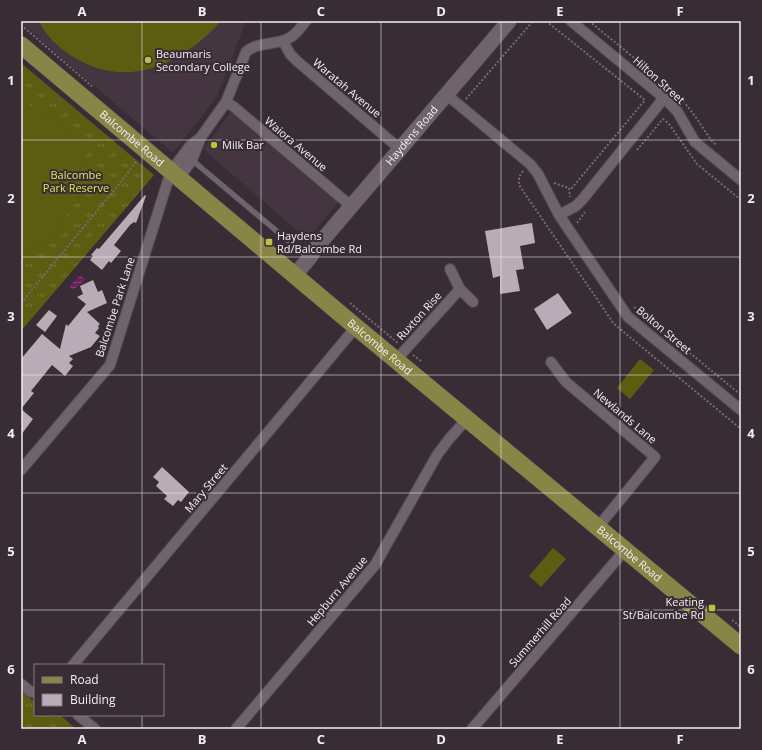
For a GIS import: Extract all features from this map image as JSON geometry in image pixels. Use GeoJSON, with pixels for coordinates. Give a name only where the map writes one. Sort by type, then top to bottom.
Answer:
{"type":"FeatureCollection","features":[{"type":"Feature","properties":{"kind":"main road","name":"Balcombe Road"},"geometry":{"type":"LineString","coordinates":[[21,44],[356,327],[401,354],[467,419],[741,646]]}},
{"type":"Feature","properties":{"kind":"street"},"geometry":{"type":"LineString","coordinates":[[175,175],[192,160],[201,137],[226,102],[246,52],[251,47],[283,41],[295,34],[306,21]]}},
{"type":"Feature","properties":{"kind":"street","name":"Haydens Road"},"geometry":{"type":"LineString","coordinates":[[292,273],[447,95],[509,21]]}},
{"type":"Feature","properties":{"kind":"street","name":"Hilton Street"},"geometry":{"type":"LineString","coordinates":[[571,21],[664,98],[677,111],[695,142],[741,180]]}},
{"type":"Feature","properties":{"kind":"street","name":"Waratah Avenue"},"geometry":{"type":"LineString","coordinates":[[283,41],[290,54],[296,61],[400,148]]}},
{"type":"Feature","properties":{"kind":"street","name":"Bolton Street"},"geometry":{"type":"LineString","coordinates":[[447,95],[530,164],[563,213],[628,317],[741,410]]}},
{"type":"Feature","properties":{"kind":"street"},"geometry":{"type":"LineString","coordinates":[[563,213],[576,206],[582,200],[664,98]]}},
{"type":"Feature","properties":{"kind":"street","name":"Waiora Avenue"},"geometry":{"type":"LineString","coordinates":[[226,102],[234,107],[351,206]]}},
{"type":"Feature","properties":{"kind":"street"},"geometry":{"type":"LineString","coordinates":[[175,175],[190,146],[201,137]]}},
{"type":"Feature","properties":{"kind":"street","name":"Balcombe Park Lane"},"geometry":{"type":"LineString","coordinates":[[21,470],[110,365],[175,175]]}},
{"type":"Feature","properties":{"kind":"street"},"geometry":{"type":"LineString","coordinates":[[450,269],[460,289],[473,302]]}},
{"type":"Feature","properties":{"kind":"street","name":"Ruxton Rise"},"geometry":{"type":"LineString","coordinates":[[401,354],[460,289]]}},
{"type":"Feature","properties":{"kind":"street","name":"Mary Street"},"geometry":{"type":"LineString","coordinates":[[74,664],[356,327]]}},
{"type":"Feature","properties":{"kind":"street","name":"Newlands Lane"},"geometry":{"type":"LineString","coordinates":[[551,362],[566,382],[655,457],[598,527]]}},
{"type":"Feature","properties":{"kind":"street","name":"Hepburn Avenue"},"geometry":{"type":"LineString","coordinates":[[236,729],[375,565],[437,455],[467,419]]}},
{"type":"Feature","properties":{"kind":"street","name":"Summerhill Road"},"geometry":{"type":"LineString","coordinates":[[472,729],[625,550]]}},
{"type":"Feature","properties":{"kind":"street"},"geometry":{"type":"LineString","coordinates":[[21,684],[34,693]]}},
{"type":"Feature","properties":{"kind":"street"},"geometry":{"type":"LineString","coordinates":[[79,716],[95,729]]}},
{"type":"Feature","properties":{"kind":"lane"},"geometry":{"type":"LineString","coordinates":[[192,160],[309,252]]}},
{"type":"Feature","properties":{"kind":"path"},"geometry":{"type":"LineString","coordinates":[[461,106],[533,21]]}},
{"type":"Feature","properties":{"kind":"path"},"geometry":{"type":"LineString","coordinates":[[522,171],[572,188],[644,100],[546,21]]}},
{"type":"Feature","properties":{"kind":"path"},"geometry":{"type":"LineString","coordinates":[[21,25],[94,87]]}},
{"type":"Feature","properties":{"kind":"path"},"geometry":{"type":"LineString","coordinates":[[634,153],[662,119],[669,124],[697,164],[741,200]]}},
{"type":"Feature","properties":{"kind":"path"},"geometry":{"type":"LineString","coordinates":[[21,303],[125,177],[145,149]]}},
{"type":"Feature","properties":{"kind":"path"},"geometry":{"type":"LineString","coordinates":[[563,213],[570,195],[569,188]]}},
{"type":"Feature","properties":{"kind":"path"},"geometry":{"type":"LineString","coordinates":[[581,229],[576,223],[586,211]]}},
{"type":"Feature","properties":{"kind":"path"},"geometry":{"type":"LineString","coordinates":[[346,300],[401,354],[424,364]]}},
{"type":"Feature","properties":{"kind":"path"},"geometry":{"type":"LineString","coordinates":[[632,305],[741,395]]}},
{"type":"Feature","properties":{"kind":"path"},"geometry":{"type":"LineString","coordinates":[[729,617],[741,627]]}},
{"type":"Feature","properties":{"kind":"shaded area","name":"Beaumaris Secondary College"},"geometry":{"type":"Polygon","coordinates":[[[21,21],[246,21],[217,97],[173,153],[21,23],[21,21]]]}},
{"type":"Feature","properties":{"kind":"shaded area"},"geometry":{"type":"Polygon","coordinates":[[[235,106],[343,197],[307,239],[203,149],[235,106]]]}},
{"type":"Feature","properties":{"kind":"shaded area"},"geometry":{"type":"Polygon","coordinates":[[[81,275],[85,280],[73,290],[69,286],[81,275]]]}},
{"type":"Feature","properties":{"kind":"green space"},"geometry":{"type":"Polygon","coordinates":[[[39,21],[221,21],[206,37],[171,61],[152,68],[133,72],[113,71],[92,66],[72,56],[53,41],[39,21]]]}},
{"type":"Feature","properties":{"kind":"green space","name":"Balcombe Park Reserve"},"geometry":{"type":"Polygon","coordinates":[[[21,63],[154,175],[21,331],[21,63]]]}},
{"type":"Feature","properties":{"kind":"green space"},"geometry":{"type":"Polygon","coordinates":[[[21,101],[56,120],[80,144],[86,169],[77,200],[52,236],[21,256],[21,101]]]}},
{"type":"Feature","properties":{"kind":"green space"},"geometry":{"type":"Polygon","coordinates":[[[640,359],[654,370],[630,399],[617,388],[640,359]]]}},
{"type":"Feature","properties":{"kind":"green space"},"geometry":{"type":"Polygon","coordinates":[[[553,548],[566,559],[541,587],[529,576],[553,548]]]}},
{"type":"Feature","properties":{"kind":"green space"},"geometry":{"type":"Polygon","coordinates":[[[21,691],[34,700],[34,716],[61,716],[76,729],[21,729],[21,691]]]}},
{"type":"Feature","properties":{"kind":"building"},"geometry":{"type":"Polygon","coordinates":[[[145,195],[146,196],[136,223],[134,222],[130,225],[114,245],[121,251],[111,263],[109,261],[102,270],[90,260],[93,256],[91,255],[97,248],[99,249],[145,195]]]}},
{"type":"Feature","properties":{"kind":"building"},"geometry":{"type":"Polygon","coordinates":[[[532,223],[535,243],[520,246],[524,269],[516,270],[520,291],[500,294],[500,276],[493,278],[485,231],[532,223]]]}},
{"type":"Feature","properties":{"kind":"building"},"geometry":{"type":"Polygon","coordinates":[[[93,280],[98,292],[102,290],[107,303],[87,312],[100,324],[95,333],[100,336],[91,347],[69,356],[73,359],[69,363],[73,366],[65,376],[52,365],[31,391],[34,393],[21,409],[21,359],[42,334],[60,349],[66,324],[68,326],[86,304],[77,297],[83,294],[80,286],[93,280]]]}},
{"type":"Feature","properties":{"kind":"building"},"geometry":{"type":"Polygon","coordinates":[[[558,293],[572,313],[547,330],[534,309],[558,293]]]}},
{"type":"Feature","properties":{"kind":"building"},"geometry":{"type":"Polygon","coordinates":[[[49,310],[57,316],[45,332],[36,325],[49,310]]]}},
{"type":"Feature","properties":{"kind":"building"},"geometry":{"type":"Polygon","coordinates":[[[21,409],[33,419],[21,435],[21,409]]]}},
{"type":"Feature","properties":{"kind":"building"},"geometry":{"type":"Polygon","coordinates":[[[162,467],[189,492],[181,502],[178,500],[173,506],[164,499],[167,496],[156,486],[159,482],[153,477],[162,467]]]}},
{"type":"Feature","properties":{"kind":"place","name":"Beaumaris Secondary College"},"geometry":{"type":"Point","coordinates":[148,60]}},
{"type":"Feature","properties":{"kind":"place","name":"Milk Bar"},"geometry":{"type":"Point","coordinates":[214,145]}},
{"type":"Feature","properties":{"kind":"place","name":"Haydens Rd/Balcombe Rd"},"geometry":{"type":"Point","coordinates":[269,242]}},
{"type":"Feature","properties":{"kind":"place","name":"Keating St/Balcombe Rd"},"geometry":{"type":"Point","coordinates":[712,608]}}]}
